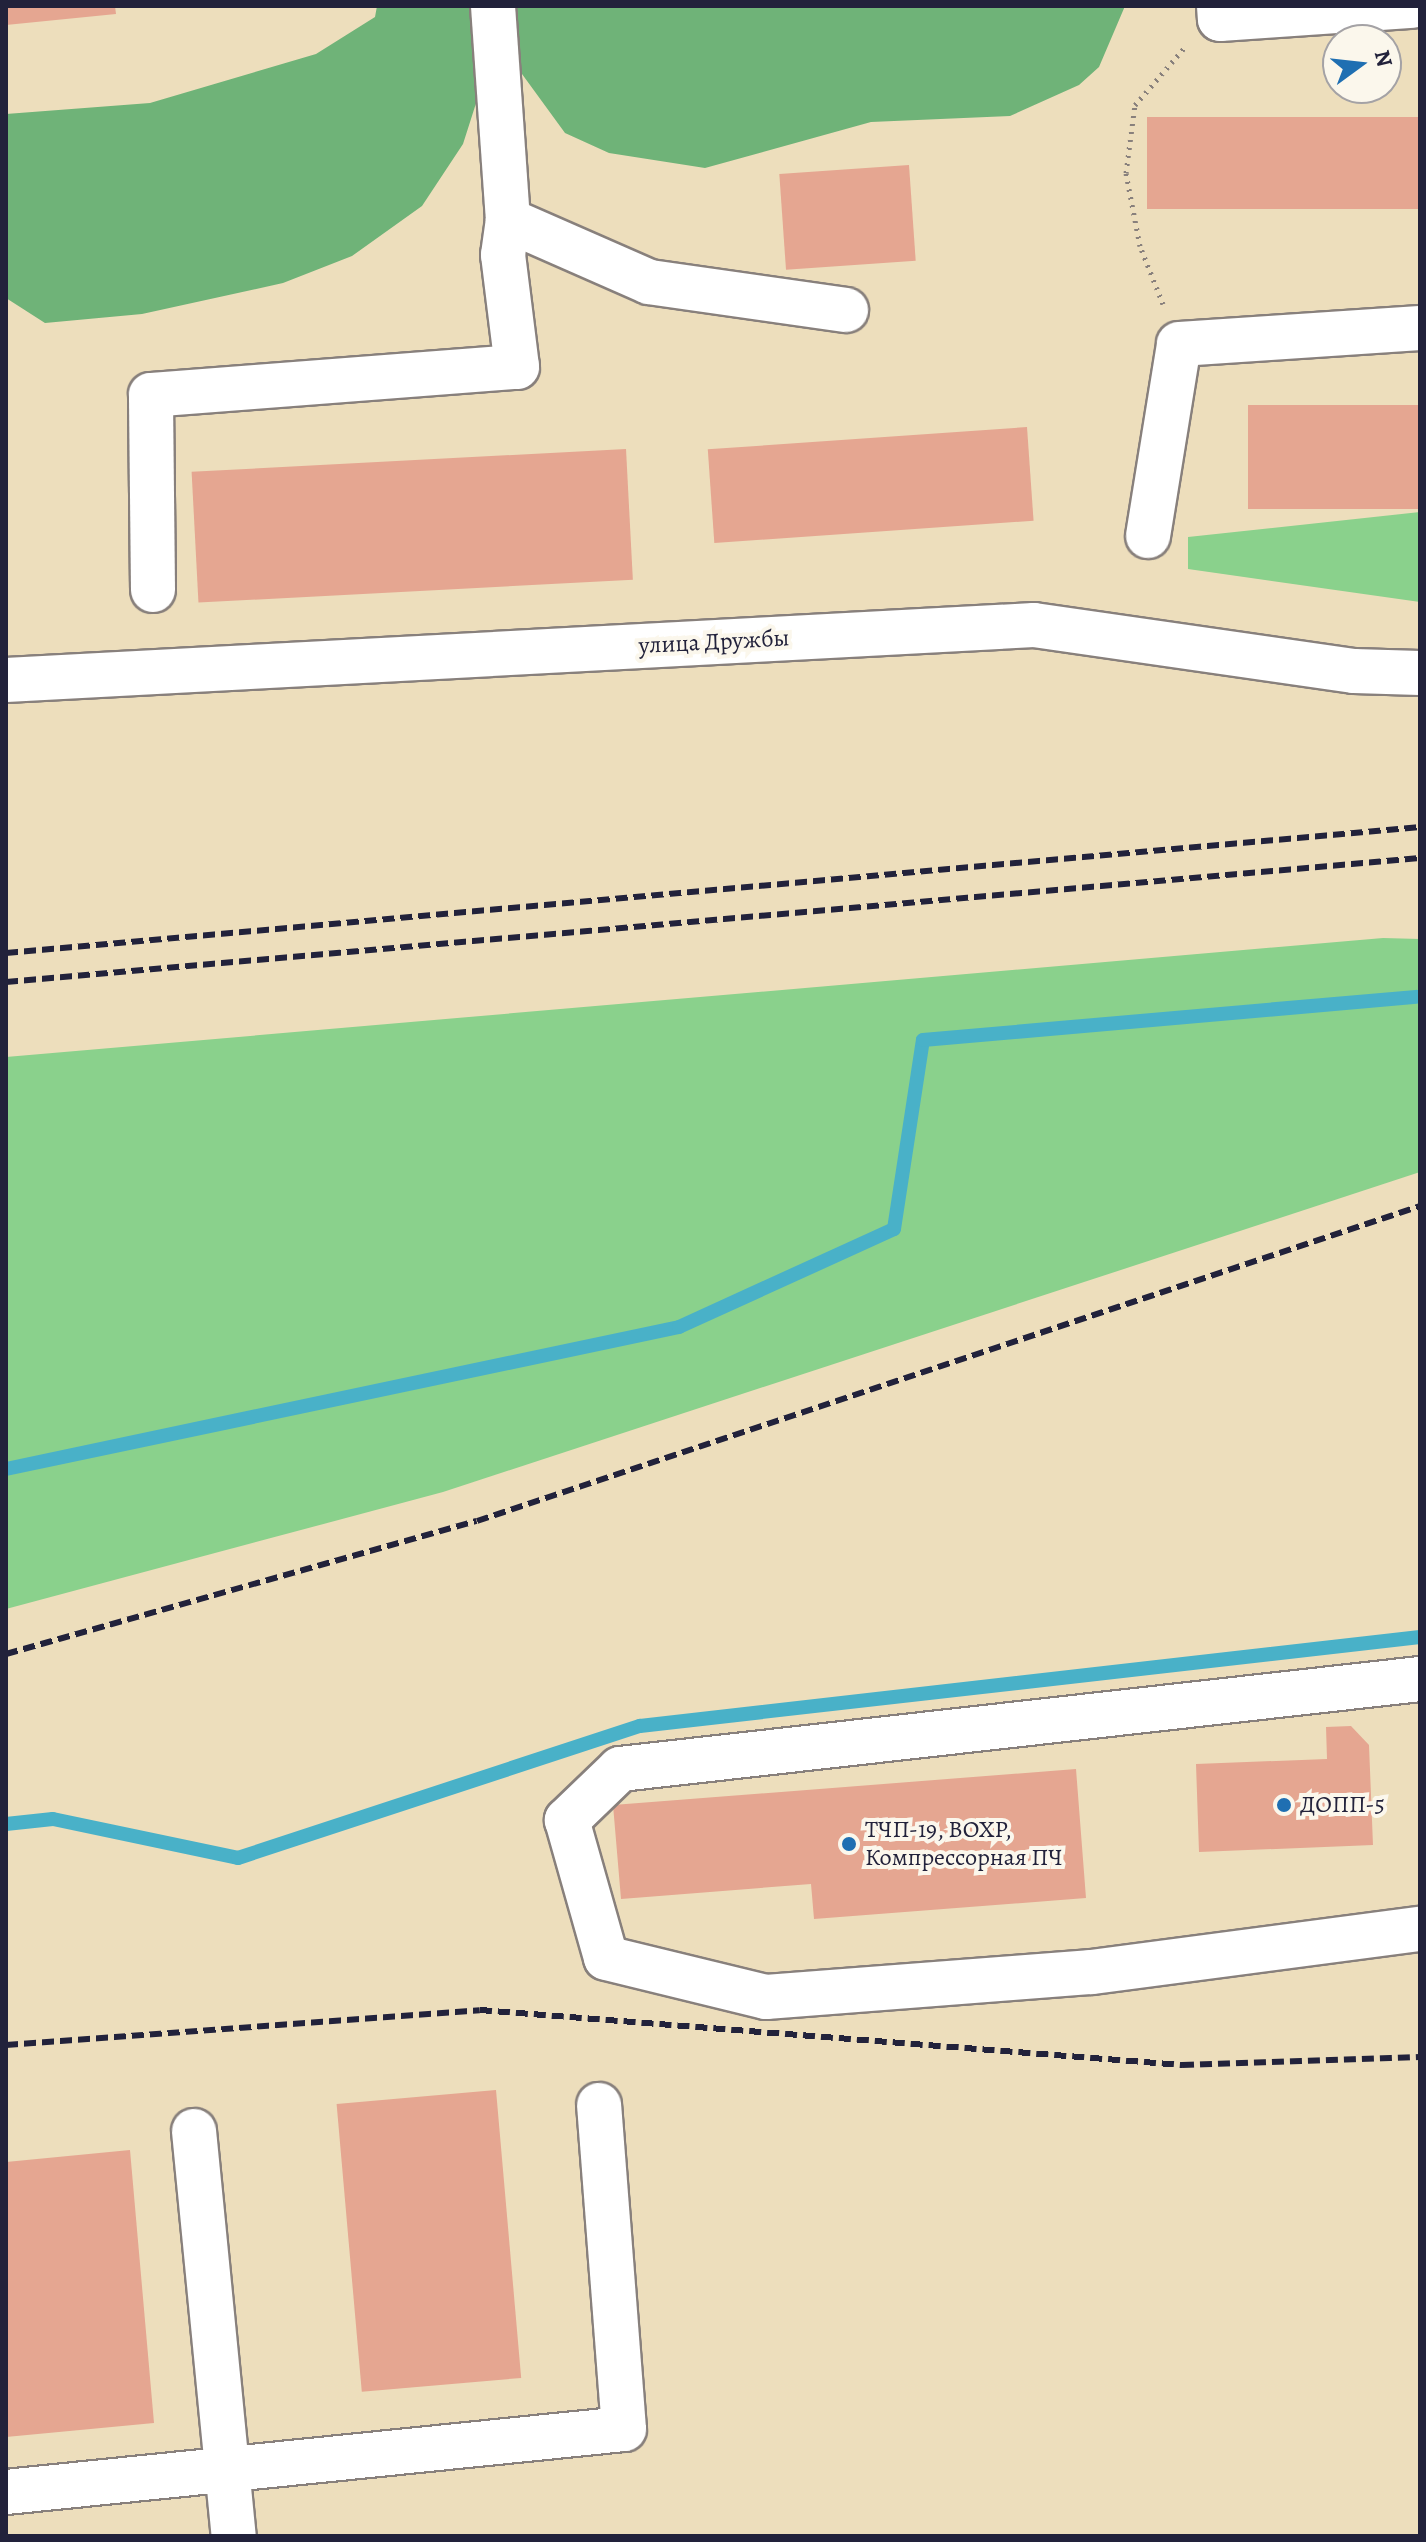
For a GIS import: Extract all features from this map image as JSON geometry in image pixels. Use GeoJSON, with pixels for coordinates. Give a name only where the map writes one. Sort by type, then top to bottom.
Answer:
{"type":"FeatureCollection","features":[{"type":"Feature","properties":{"kind":"street"},"geometry":{"type":"LineString","coordinates":[[153,590],[151,395],[517,367],[503,255],[508,220],[493,6]]}},
{"type":"Feature","properties":{"kind":"street"},"geometry":{"type":"LineString","coordinates":[[1220,12],[1413,6]]}},
{"type":"Feature","properties":{"kind":"street"},"geometry":{"type":"LineString","coordinates":[[508,220],[649,282],[846,310]]}},
{"type":"Feature","properties":{"kind":"street"},"geometry":{"type":"LineString","coordinates":[[1148,536],[1179,344],[1420,328]]}},
{"type":"Feature","properties":{"kind":"street","name":"улица Дружбы"},"geometry":{"type":"LineString","coordinates":[[6,680],[1034,625],[1354,671],[1420,673]]}},
{"type":"Feature","properties":{"kind":"street"},"geometry":{"type":"LineString","coordinates":[[1420,1679],[620,1769],[567,1820],[606,1958],[766,1997],[1092,1972],[1420,1929]]}},
{"type":"Feature","properties":{"kind":"street"},"geometry":{"type":"LineString","coordinates":[[6,2492],[624,2429],[599,2105]]}},
{"type":"Feature","properties":{"kind":"street"},"geometry":{"type":"LineString","coordinates":[[194,2131],[234,2536]]}},
{"type":"Feature","properties":{"kind":"path"},"geometry":{"type":"LineString","coordinates":[[1179,344],[1140,246],[1126,173],[1135,105],[1180,50],[1220,12]]}},
{"type":"Feature","properties":{"kind":"green space"},"geometry":{"type":"Polygon","coordinates":[[[377,6],[484,6],[486,72],[463,144],[422,206],[352,256],[283,283],[142,314],[45,323],[6,298],[6,114],[150,103],[316,54],[375,17],[377,6]]]}},
{"type":"Feature","properties":{"kind":"green space"},"geometry":{"type":"Polygon","coordinates":[[[503,6],[1125,6],[1099,67],[1079,85],[1010,116],[871,122],[705,168],[609,153],[565,133],[522,74],[503,6]]]}},
{"type":"Feature","properties":{"kind":"green space"},"geometry":{"type":"Polygon","coordinates":[[[1420,512],[1420,602],[1188,569],[1188,537],[1420,512]]]}},
{"type":"Feature","properties":{"kind":"green space"},"geometry":{"type":"Polygon","coordinates":[[[1383,938],[1420,939],[1420,1172],[443,1492],[6,1609],[6,1057],[1383,938]]]}},
{"type":"Feature","properties":{"kind":"building"},"geometry":{"type":"Polygon","coordinates":[[[6,6],[115,6],[116,14],[6,25],[6,6]]]}},
{"type":"Feature","properties":{"kind":"building"},"geometry":{"type":"Polygon","coordinates":[[[1147,117],[1420,117],[1420,209],[1147,209],[1147,117]]]}},
{"type":"Feature","properties":{"kind":"building"},"geometry":{"type":"Polygon","coordinates":[[[909,165],[916,261],[786,270],[779,174],[909,165]]]}},
{"type":"Feature","properties":{"kind":"building"},"geometry":{"type":"Polygon","coordinates":[[[1248,405],[1420,405],[1420,509],[1248,509],[1248,405]]]}},
{"type":"Feature","properties":{"kind":"building"},"geometry":{"type":"Polygon","coordinates":[[[1027,427],[1034,521],[714,543],[708,449],[1027,427]]]}},
{"type":"Feature","properties":{"kind":"building"},"geometry":{"type":"Polygon","coordinates":[[[626,449],[633,580],[198,603],[192,472],[626,449]]]}},
{"type":"Feature","properties":{"kind":"building","name":"ДОПП-5"},"geometry":{"type":"Polygon","coordinates":[[[1351,1726],[1369,1745],[1373,1845],[1199,1852],[1196,1764],[1327,1759],[1326,1727],[1351,1726]]]}},
{"type":"Feature","properties":{"kind":"building","name":"ТЧП-19, ВОХР, Компрессорная ПЧ"},"geometry":{"type":"Polygon","coordinates":[[[1076,1769],[1086,1898],[814,1919],[811,1884],[621,1899],[613,1805],[1076,1769]]]}},
{"type":"Feature","properties":{"kind":"building"},"geometry":{"type":"Polygon","coordinates":[[[496,2090],[521,2378],[362,2392],[337,2104],[496,2090]]]}},
{"type":"Feature","properties":{"kind":"building"},"geometry":{"type":"Polygon","coordinates":[[[130,2150],[154,2423],[6,2437],[6,2162],[130,2150]]]}},
{"type":"Feature","properties":{"kind":"waterway"},"geometry":{"type":"LineString","coordinates":[[6,1469],[679,1327],[894,1229],[923,1040],[1416,997]]}},
{"type":"Feature","properties":{"kind":"waterway"},"geometry":{"type":"LineString","coordinates":[[6,1824],[53,1819],[238,1858],[640,1726],[1420,1637]]}},
{"type":"Feature","properties":{"kind":"railway"},"geometry":{"type":"LineString","coordinates":[[6,953],[1420,827]]}},
{"type":"Feature","properties":{"kind":"railway"},"geometry":{"type":"LineString","coordinates":[[6,982],[1420,858]]}},
{"type":"Feature","properties":{"kind":"railway"},"geometry":{"type":"LineString","coordinates":[[6,1654],[477,1521],[1420,1206]]}},
{"type":"Feature","properties":{"kind":"railway"},"geometry":{"type":"LineString","coordinates":[[6,2045],[480,2010],[1182,2065],[1420,2057]]}},
{"type":"Feature","properties":{"kind":"place","name":"ДОПП-5"},"geometry":{"type":"Point","coordinates":[1284,1805]}},
{"type":"Feature","properties":{"kind":"place","name":"ТЧП-19, ВОХР, Компрессорная ПЧ"},"geometry":{"type":"Point","coordinates":[849,1844]}}]}
